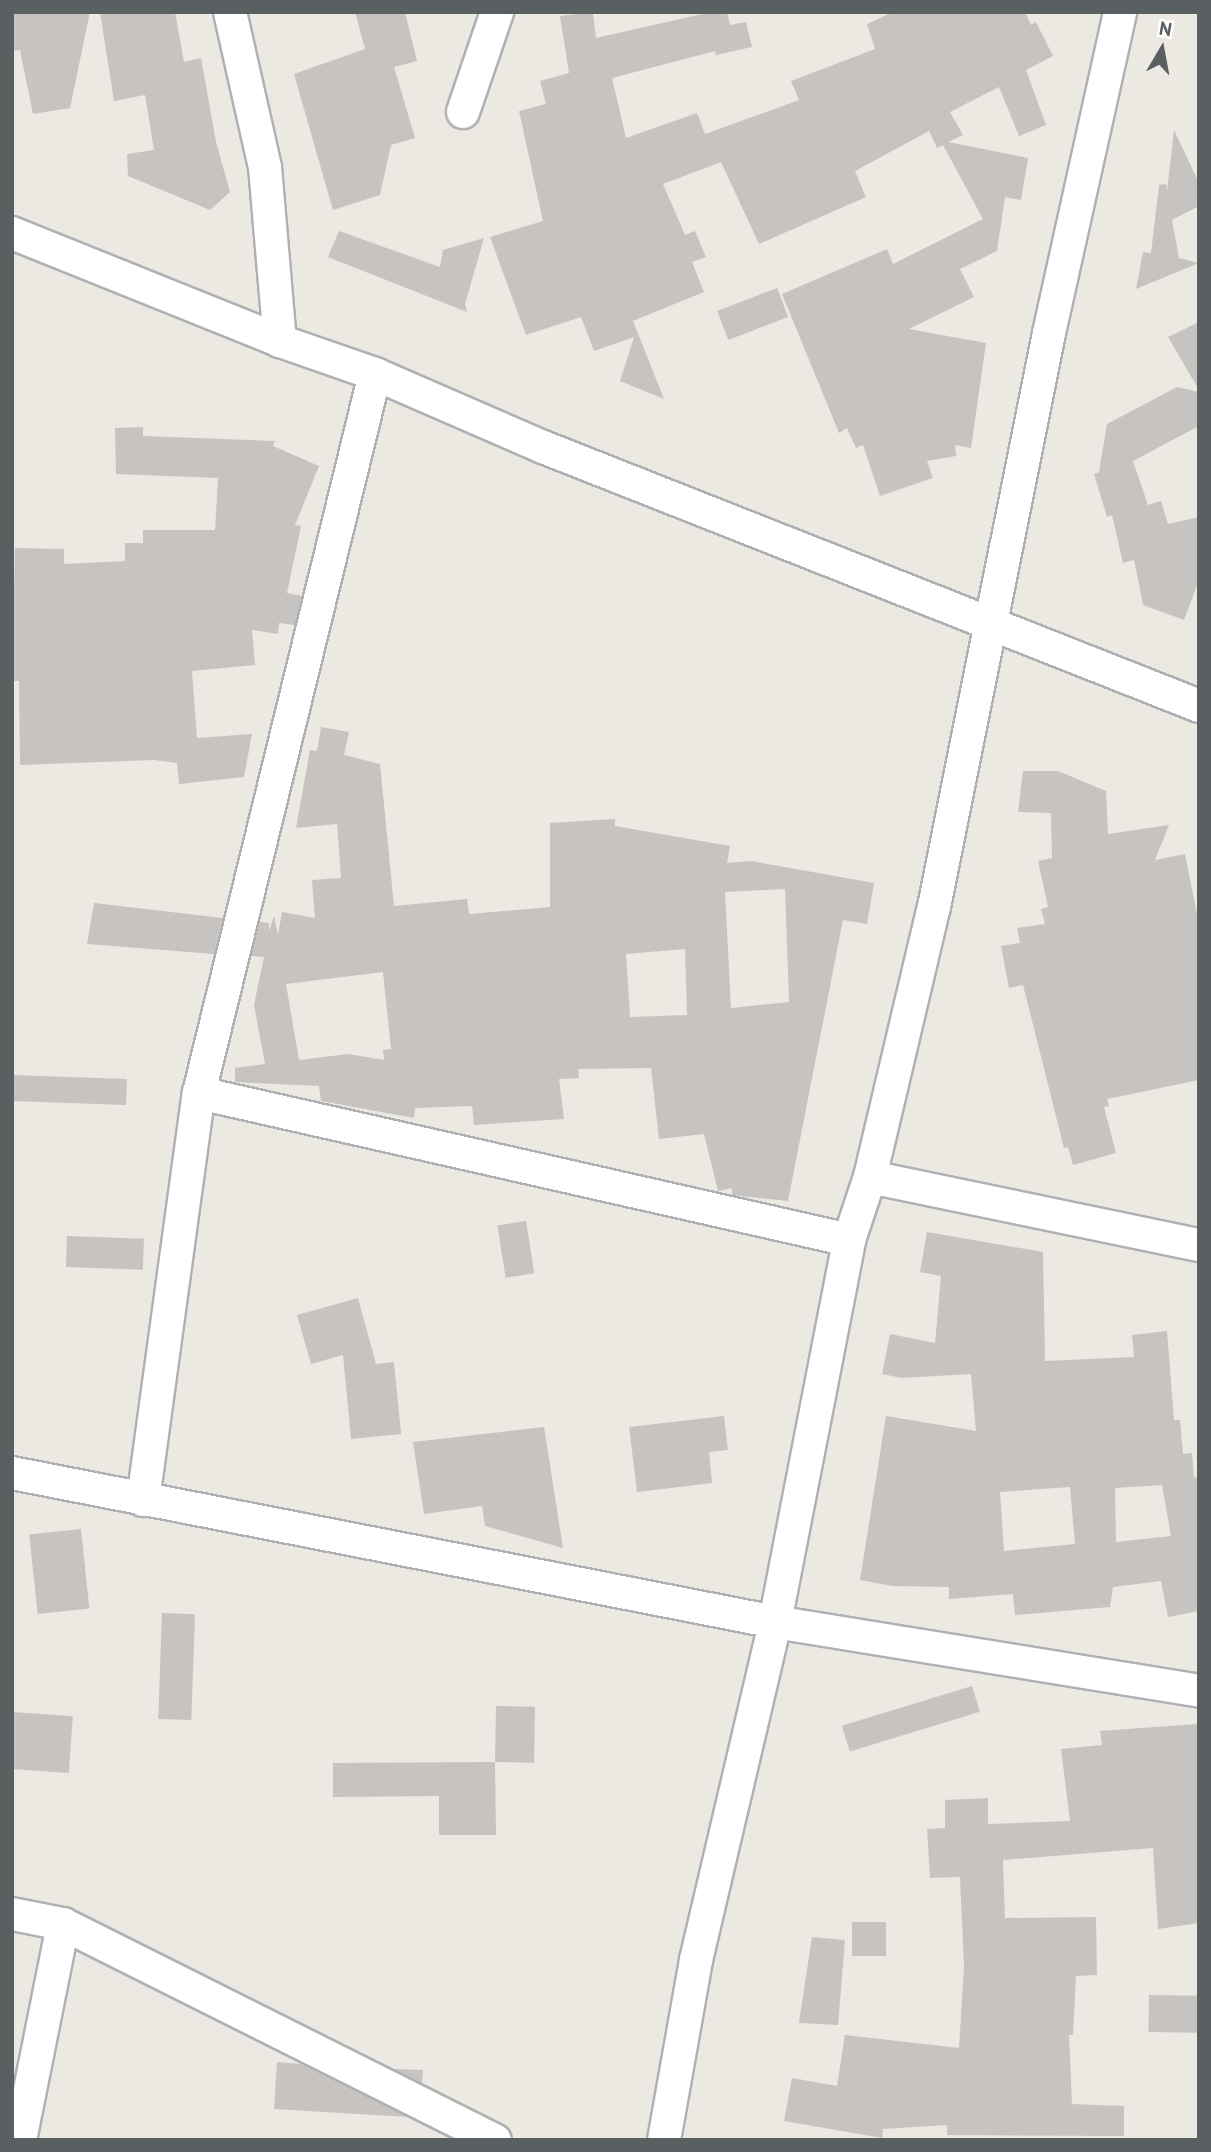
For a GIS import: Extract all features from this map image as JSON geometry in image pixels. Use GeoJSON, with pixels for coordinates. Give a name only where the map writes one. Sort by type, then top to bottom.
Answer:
{"type":"FeatureCollection","features":[{"type":"Feature","properties":{"kind":"street"},"geometry":{"type":"LineString","coordinates":[[230,12],[265,167],[280,341]]}},
{"type":"Feature","properties":{"kind":"street"},"geometry":{"type":"LineString","coordinates":[[463,112],[497,12]]}},
{"type":"Feature","properties":{"kind":"street"},"geometry":{"type":"LineString","coordinates":[[664,2140],[696,1960],[775,1622],[849,1240],[870,1177],[934,907],[990,624],[1121,12]]}},
{"type":"Feature","properties":{"kind":"street"},"geometry":{"type":"LineString","coordinates":[[12,233],[280,341],[375,373],[543,447],[1199,706]]}},
{"type":"Feature","properties":{"kind":"street"},"geometry":{"type":"LineString","coordinates":[[143,1500],[199,1093],[375,373]]}},
{"type":"Feature","properties":{"kind":"street"},"geometry":{"type":"LineString","coordinates":[[199,1093],[849,1240]]}},
{"type":"Feature","properties":{"kind":"street"},"geometry":{"type":"LineString","coordinates":[[870,1177],[1199,1245]]}},
{"type":"Feature","properties":{"kind":"street"},"geometry":{"type":"LineString","coordinates":[[12,1473],[775,1622],[1199,1691]]}},
{"type":"Feature","properties":{"kind":"street"},"geometry":{"type":"LineString","coordinates":[[12,1913],[63,1924],[495,2140]]}},
{"type":"Feature","properties":{"kind":"street"},"geometry":{"type":"LineString","coordinates":[[20,2140],[63,1924]]}},
{"type":"Feature","properties":{"kind":"building"},"geometry":{"type":"Polygon","coordinates":[[[12,12],[90,12],[70,108],[33,114],[20,50],[12,51],[12,12]]]}},
{"type":"Feature","properties":{"kind":"building"},"geometry":{"type":"Polygon","coordinates":[[[100,12],[175,12],[184,62],[201,58],[216,142],[230,192],[210,210],[128,176],[127,154],[154,150],[145,95],[114,101],[100,12]]]}},
{"type":"Feature","properties":{"kind":"building"},"geometry":{"type":"Polygon","coordinates":[[[355,12],[405,12],[417,61],[394,67],[415,138],[391,145],[380,195],[333,210],[294,74],[365,49],[355,12]]]}},
{"type":"Feature","properties":{"kind":"building"},"geometry":{"type":"Polygon","coordinates":[[[593,12],[596,38],[711,12],[727,12],[730,25],[746,22],[752,47],[716,55],[715,51],[612,78],[626,138],[697,113],[705,134],[799,100],[791,81],[875,49],[867,24],[893,12],[1025,12],[1031,25],[1036,22],[1053,56],[1026,70],[1046,125],[1019,136],[999,87],[950,112],[963,135],[948,142],[1028,158],[1021,200],[1005,197],[997,251],[960,269],[974,297],[909,329],[986,343],[971,448],[955,445],[956,456],[927,461],[933,478],[880,496],[863,445],[856,448],[847,428],[839,433],[782,294],[887,249],[893,264],[983,219],[943,145],[937,148],[929,131],[855,171],[866,197],[759,244],[721,162],[663,184],[685,235],[695,231],[706,257],[692,262],[704,292],[633,321],[664,399],[620,381],[634,337],[594,351],[581,317],[526,335],[490,237],[543,221],[519,111],[546,104],[540,81],[569,73],[560,16],[593,12]]]}},
{"type":"Feature","properties":{"kind":"building"},"geometry":{"type":"Polygon","coordinates":[[[1174,130],[1199,183],[1199,206],[1172,220],[1179,258],[1199,263],[1136,289],[1143,252],[1151,253],[1159,185],[1166,184],[1167,191],[1174,130]]]}},
{"type":"Feature","properties":{"kind":"building"},"geometry":{"type":"Polygon","coordinates":[[[339,231],[440,267],[443,250],[484,238],[465,304],[467,312],[328,257],[339,231]]]}},
{"type":"Feature","properties":{"kind":"building"},"geometry":{"type":"Polygon","coordinates":[[[777,288],[788,317],[728,340],[717,311],[777,288]]]}},
{"type":"Feature","properties":{"kind":"building"},"geometry":{"type":"Polygon","coordinates":[[[1199,322],[1199,390],[1168,337],[1199,322]]]}},
{"type":"Feature","properties":{"kind":"building"},"geometry":{"type":"Polygon","coordinates":[[[1177,387],[1199,392],[1199,426],[1133,461],[1148,505],[1161,501],[1168,524],[1199,517],[1199,580],[1184,620],[1143,605],[1134,560],[1123,563],[1112,515],[1107,517],[1094,474],[1099,472],[1107,424],[1177,387]]]}},
{"type":"Feature","properties":{"kind":"building"},"geometry":{"type":"Polygon","coordinates":[[[143,427],[143,436],[275,441],[273,446],[319,466],[295,525],[301,526],[287,593],[302,596],[295,625],[279,623],[278,634],[252,630],[255,665],[192,671],[197,738],[252,734],[244,777],[179,784],[177,763],[154,760],[20,765],[19,681],[12,681],[15,548],[64,549],[64,564],[125,561],[125,543],[143,543],[143,530],[215,530],[218,478],[116,474],[115,428],[143,427]]]}},
{"type":"Feature","properties":{"kind":"building"},"geometry":{"type":"Polygon","coordinates":[[[321,727],[349,732],[344,755],[380,764],[394,906],[467,899],[469,914],[550,907],[550,823],[615,819],[615,826],[730,846],[727,863],[751,861],[874,883],[867,924],[843,920],[788,1201],[732,1195],[732,1188],[718,1191],[704,1134],[659,1139],[651,1068],[578,1069],[579,1078],[559,1079],[564,1119],[474,1125],[472,1106],[415,1108],[414,1118],[321,1101],[319,1086],[235,1082],[235,1068],[265,1064],[254,1005],[264,957],[251,956],[260,922],[269,923],[269,931],[274,916],[278,935],[282,912],[315,918],[312,880],[341,878],[337,824],[296,828],[310,750],[317,751],[321,727]],[[785,889],[725,892],[731,1008],[789,1002],[785,889]],[[685,949],[626,954],[630,1017],[687,1015],[685,949]],[[383,972],[286,984],[299,1060],[348,1054],[384,1060],[383,1050],[391,1049],[383,972]]]}},
{"type":"Feature","properties":{"kind":"building"},"geometry":{"type":"Polygon","coordinates":[[[1023,771],[1058,771],[1106,791],[1108,834],[1169,825],[1155,860],[1185,854],[1199,924],[1199,1080],[1107,1099],[1109,1106],[1104,1107],[1116,1153],[1073,1165],[1068,1147],[1064,1148],[1023,985],[1009,988],[1001,946],[1020,943],[1017,928],[1045,924],[1041,909],[1048,907],[1038,861],[1052,858],[1051,813],[1018,812],[1023,771]]]}},
{"type":"Feature","properties":{"kind":"building"},"geometry":{"type":"Polygon","coordinates":[[[94,903],[223,918],[214,954],[87,944],[94,903]]]}},
{"type":"Feature","properties":{"kind":"building"},"geometry":{"type":"Polygon","coordinates":[[[12,1075],[127,1079],[126,1105],[12,1101],[12,1075]]]}},
{"type":"Feature","properties":{"kind":"building"},"geometry":{"type":"Polygon","coordinates":[[[526,1221],[534,1273],[506,1278],[497,1226],[526,1221]]]}},
{"type":"Feature","properties":{"kind":"building"},"geometry":{"type":"Polygon","coordinates":[[[927,1232],[1043,1252],[1045,1361],[1134,1357],[1132,1335],[1167,1331],[1174,1420],[1180,1420],[1183,1454],[1192,1453],[1194,1478],[1199,1477],[1199,1611],[1168,1617],[1161,1581],[1113,1587],[1110,1607],[1015,1615],[1013,1594],[949,1599],[949,1587],[892,1586],[860,1580],[886,1416],[976,1431],[971,1374],[902,1378],[882,1374],[890,1334],[935,1343],[941,1276],[920,1272],[927,1232]],[[1162,1485],[1115,1488],[1116,1542],[1171,1536],[1162,1485]],[[1070,1487],[1000,1492],[1004,1551],[1075,1544],[1070,1487]]]}},
{"type":"Feature","properties":{"kind":"building"},"geometry":{"type":"Polygon","coordinates":[[[67,1236],[144,1239],[143,1270],[66,1267],[67,1236]]]}},
{"type":"Feature","properties":{"kind":"building"},"geometry":{"type":"Polygon","coordinates":[[[358,1298],[376,1364],[394,1362],[401,1434],[351,1439],[343,1355],[311,1364],[297,1315],[358,1298]]]}},
{"type":"Feature","properties":{"kind":"building"},"geometry":{"type":"Polygon","coordinates":[[[724,1416],[728,1450],[709,1452],[712,1483],[637,1492],[629,1427],[724,1416]]]}},
{"type":"Feature","properties":{"kind":"building"},"geometry":{"type":"Polygon","coordinates":[[[544,1427],[563,1548],[485,1526],[482,1506],[424,1514],[413,1442],[544,1427]]]}},
{"type":"Feature","properties":{"kind":"building"},"geometry":{"type":"Polygon","coordinates":[[[81,1529],[89,1609],[38,1614],[29,1534],[81,1529]]]}},
{"type":"Feature","properties":{"kind":"building"},"geometry":{"type":"Polygon","coordinates":[[[162,1613],[195,1614],[191,1720],[158,1719],[162,1613]]]}},
{"type":"Feature","properties":{"kind":"building"},"geometry":{"type":"Polygon","coordinates":[[[972,1686],[980,1712],[850,1752],[842,1726],[972,1686]]]}},
{"type":"Feature","properties":{"kind":"building"},"geometry":{"type":"Polygon","coordinates":[[[496,1706],[535,1707],[534,1763],[495,1762],[496,1706]]]}},
{"type":"Feature","properties":{"kind":"building"},"geometry":{"type":"Polygon","coordinates":[[[12,1712],[73,1716],[69,1773],[12,1769],[12,1712]]]}},
{"type":"Feature","properties":{"kind":"building"},"geometry":{"type":"Polygon","coordinates":[[[1197,1724],[1199,1923],[1158,1929],[1153,1848],[1003,1860],[1005,1918],[1096,1917],[1097,1975],[1076,1976],[1073,2035],[1069,2035],[1072,2104],[1124,2106],[1124,2136],[947,2135],[947,2125],[883,2129],[882,2138],[784,2121],[792,2078],[837,2086],[845,2035],[959,2048],[964,1966],[960,1877],[930,1878],[927,1829],[945,1828],[945,1800],[988,1798],[988,1824],[1070,1821],[1061,1749],[1102,1745],[1100,1731],[1197,1724]]]}},
{"type":"Feature","properties":{"kind":"building"},"geometry":{"type":"Polygon","coordinates":[[[495,1762],[496,1835],[439,1835],[439,1796],[333,1797],[333,1763],[495,1762]]]}},
{"type":"Feature","properties":{"kind":"building"},"geometry":{"type":"Polygon","coordinates":[[[852,1922],[886,1922],[886,1956],[852,1956],[852,1922]]]}},
{"type":"Feature","properties":{"kind":"building"},"geometry":{"type":"Polygon","coordinates":[[[812,1937],[845,1940],[838,2025],[799,2023],[812,1937]]]}},
{"type":"Feature","properties":{"kind":"building"},"geometry":{"type":"Polygon","coordinates":[[[1149,1995],[1199,1996],[1198,2033],[1148,2032],[1149,1995]]]}},
{"type":"Feature","properties":{"kind":"building"},"geometry":{"type":"Polygon","coordinates":[[[277,2062],[301,2064],[408,2117],[274,2109],[277,2062]]]}},
{"type":"Feature","properties":{"kind":"building"},"geometry":{"type":"Polygon","coordinates":[[[394,2069],[423,2070],[422,2083],[394,2069]]]}}]}
